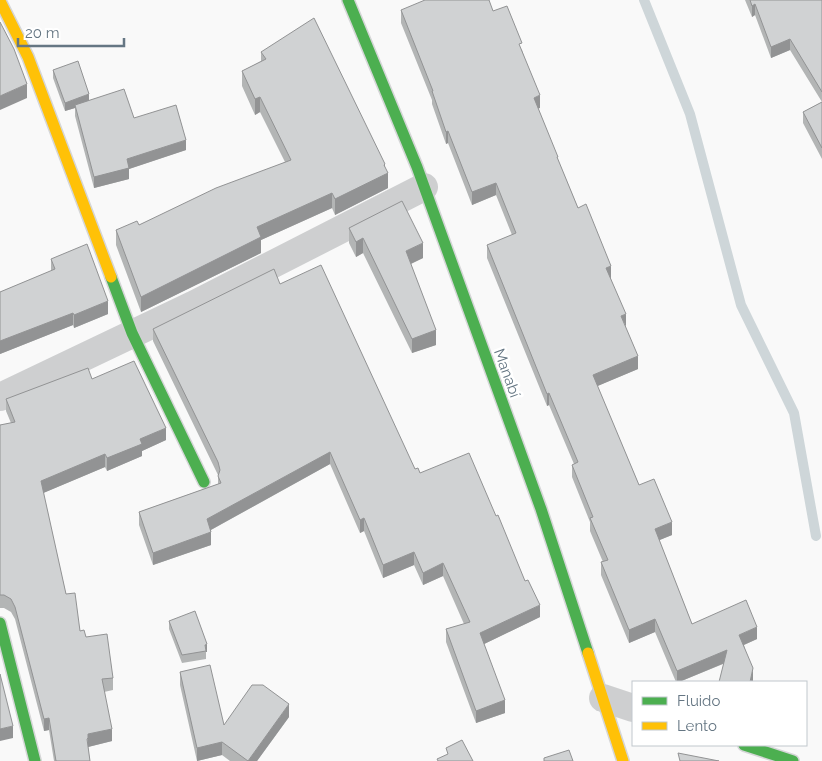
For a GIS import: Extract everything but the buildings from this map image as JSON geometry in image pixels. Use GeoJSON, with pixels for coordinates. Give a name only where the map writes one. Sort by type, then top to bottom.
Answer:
{"type":"FeatureCollection","features":[{"type":"Feature","properties":{"kind":"street"},"geometry":{"type":"LineString","coordinates":[[0,0],[28,57],[132,332],[204,482]]}},
{"type":"Feature","properties":{"kind":"street","name":"Manabí"},"geometry":{"type":"LineString","coordinates":[[348,0],[424,187],[541,509],[623,761]]}},
{"type":"Feature","properties":{"kind":"street"},"geometry":{"type":"LineString","coordinates":[[0,397],[132,332],[193,305],[424,187]]}},
{"type":"Feature","properties":{"kind":"street"},"geometry":{"type":"LineString","coordinates":[[0,623],[35,761]]}},
{"type":"Feature","properties":{"kind":"street"},"geometry":{"type":"LineString","coordinates":[[603,698],[632,708]]}},
{"type":"Feature","properties":{"kind":"street"},"geometry":{"type":"LineString","coordinates":[[747,746],[793,761]]}},
{"type":"Feature","properties":{"kind":"waterway"},"geometry":{"type":"LineString","coordinates":[[644,0],[690,114],[741,305],[794,413],[816,536]]}},
{"type":"Feature","properties":{"kind":"traffic: fast"},"geometry":{"type":"LineString","coordinates":[[348,0],[417,167],[541,509],[588,653]]}},
{"type":"Feature","properties":{"kind":"traffic: fast"},"geometry":{"type":"LineString","coordinates":[[111,277],[132,333],[204,482]]}},
{"type":"Feature","properties":{"kind":"traffic: fast"},"geometry":{"type":"LineString","coordinates":[[0,623],[35,761]]}},
{"type":"Feature","properties":{"kind":"traffic: fast"},"geometry":{"type":"LineString","coordinates":[[747,746],[793,761]]}},
{"type":"Feature","properties":{"kind":"traffic: slow"},"geometry":{"type":"LineString","coordinates":[[0,1],[28,57],[111,277]]}},
{"type":"Feature","properties":{"kind":"traffic: slow"},"geometry":{"type":"LineString","coordinates":[[588,653],[623,761]]}}]}
